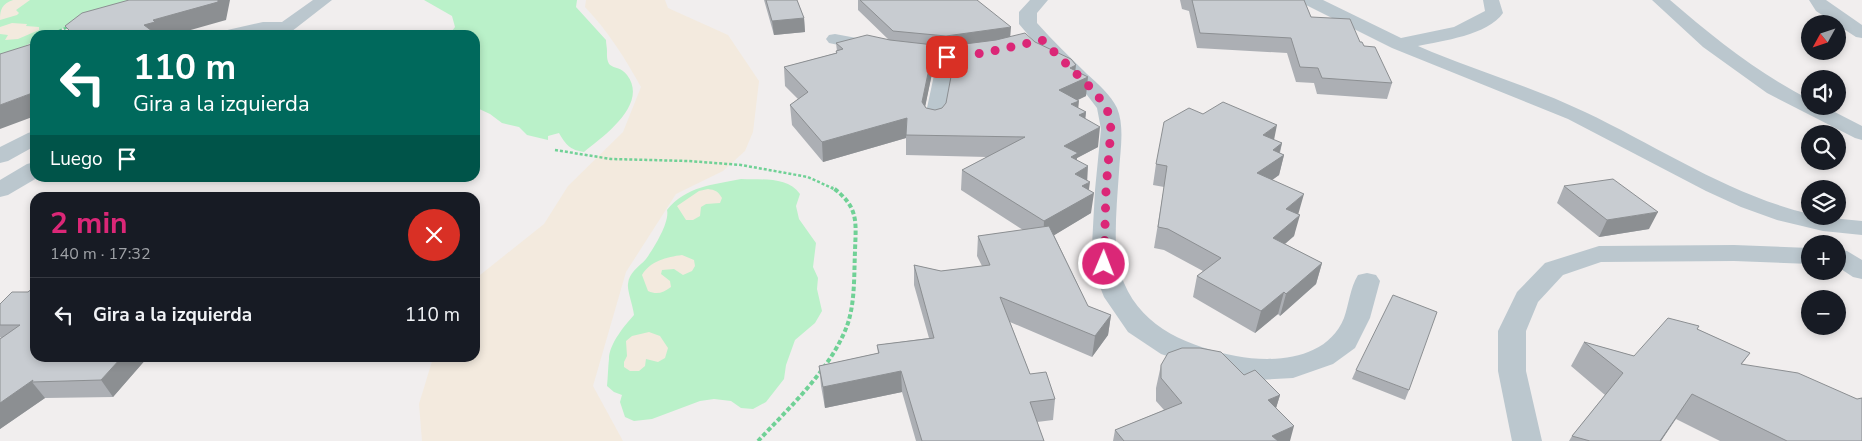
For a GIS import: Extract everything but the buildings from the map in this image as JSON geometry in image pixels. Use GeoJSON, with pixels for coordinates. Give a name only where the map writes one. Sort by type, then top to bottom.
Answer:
{"type":"FeatureCollection","features":[{"type":"Feature","properties":{"kind":"street"},"geometry":{"type":"LineString","coordinates":[[283,30],[324,0]]}},
{"type":"Feature","properties":{"kind":"street"},"geometry":{"type":"LineString","coordinates":[[1310,0],[1398,44],[1573,115],[1639,146],[1728,193],[1761,206],[1815,235]]}},
{"type":"Feature","properties":{"kind":"street"},"geometry":{"type":"LineString","coordinates":[[1398,44],[1466,29],[1486,21],[1494,13],[1491,0]]}},
{"type":"Feature","properties":{"kind":"street"},"geometry":{"type":"LineString","coordinates":[[1660,0],[1709,43],[1774,90],[1862,134]]}},
{"type":"Feature","properties":{"kind":"street"},"geometry":{"type":"LineString","coordinates":[[1817,0],[1822,7],[1862,33]]}},
{"type":"Feature","properties":{"kind":"street"},"geometry":{"type":"LineString","coordinates":[[1024,44],[1034,6]]}},
{"type":"Feature","properties":{"kind":"street"},"geometry":{"type":"LineString","coordinates":[[253,30],[263,28],[276,30]]}},
{"type":"Feature","properties":{"kind":"street"},"geometry":{"type":"LineString","coordinates":[[835,39],[876,48],[947,57],[1024,44],[1094,91],[1107,108],[1111,129],[1106,190],[1104,264],[1117,297],[1138,325],[1171,347],[1212,361],[1257,370],[1293,368],[1323,357],[1345,341],[1357,318],[1367,281]]}},
{"type":"Feature","properties":{"kind":"street"},"geometry":{"type":"LineString","coordinates":[[934,122],[947,57]]}},
{"type":"Feature","properties":{"kind":"street"},"geometry":{"type":"LineString","coordinates":[[0,156],[30,140]]}},
{"type":"Feature","properties":{"kind":"street"},"geometry":{"type":"LineString","coordinates":[[0,190],[30,172]]}},
{"type":"Feature","properties":{"kind":"street"},"geometry":{"type":"LineString","coordinates":[[1846,239],[1862,228]]}},
{"type":"Feature","properties":{"kind":"street"},"geometry":{"type":"LineString","coordinates":[[1527,441],[1512,371],[1512,330],[1526,298],[1554,269],[1599,254],[1734,253],[1801,256]]}},
{"type":"Feature","properties":{"kind":"street"},"geometry":{"type":"LineString","coordinates":[[1846,256],[1862,271]]}},
{"type":"Feature","properties":{"kind":"path"},"geometry":{"type":"LineString","coordinates":[[60,30],[73,24]]}},
{"type":"Feature","properties":{"kind":"path"},"geometry":{"type":"LineString","coordinates":[[554,150],[574,156],[606,159],[715,162],[812,178],[827,184],[840,194],[853,211],[856,218],[852,300],[847,324],[831,355],[782,416],[758,441]]}},
{"type":"Feature","properties":{"kind":"green space"},"geometry":{"type":"Polygon","coordinates":[[[0,0],[130,0],[59,30],[30,30],[30,43],[0,58],[0,0]]]}},
{"type":"Feature","properties":{"kind":"green space"},"geometry":{"type":"Polygon","coordinates":[[[424,0],[577,0],[576,7],[606,40],[608,63],[624,71],[627,75],[632,86],[632,97],[628,108],[612,128],[584,152],[569,146],[559,133],[548,136],[548,140],[527,135],[519,127],[502,123],[480,109],[480,30],[453,30],[455,27],[452,16],[424,0]]]}},
{"type":"Feature","properties":{"kind":"green space"},"geometry":{"type":"Polygon","coordinates":[[[741,179],[765,179],[781,182],[795,188],[800,194],[796,206],[799,219],[816,243],[813,267],[818,278],[817,289],[822,311],[815,323],[795,340],[786,365],[784,379],[766,402],[753,409],[741,408],[731,401],[714,399],[700,401],[652,419],[634,421],[625,417],[620,402],[622,395],[614,392],[607,386],[612,347],[618,335],[634,315],[628,287],[630,276],[646,259],[661,235],[666,221],[667,210],[674,202],[691,191],[741,179]]]}},
{"type":"Feature","properties":{"kind":"sand"},"geometry":{"type":"Polygon","coordinates":[[[13,0],[30,0],[16,10],[19,13],[17,15],[0,20],[2,7],[13,0]]]}},
{"type":"Feature","properties":{"kind":"sand"},"geometry":{"type":"Polygon","coordinates":[[[586,0],[665,0],[668,8],[728,35],[759,81],[753,132],[745,151],[723,171],[676,194],[626,272],[593,386],[623,441],[422,441],[419,404],[432,362],[480,362],[480,275],[544,224],[568,186],[623,132],[641,87],[616,45],[585,7],[586,0]]]}},
{"type":"Feature","properties":{"kind":"sand"},"geometry":{"type":"Polygon","coordinates":[[[12,23],[27,24],[26,26],[39,27],[39,30],[30,30],[30,34],[18,39],[5,40],[8,35],[0,34],[0,27],[12,23]]]}},
{"type":"Feature","properties":{"kind":"sand"},"geometry":{"type":"Polygon","coordinates":[[[714,190],[719,194],[722,198],[720,203],[706,204],[701,207],[700,216],[693,220],[686,220],[677,206],[699,191],[714,190]]]}},
{"type":"Feature","properties":{"kind":"sand"},"geometry":{"type":"Polygon","coordinates":[[[682,255],[694,260],[695,266],[692,271],[683,275],[674,269],[662,270],[661,274],[670,281],[671,287],[660,293],[648,291],[642,275],[645,270],[659,260],[682,255]]]}},
{"type":"Feature","properties":{"kind":"sand"},"geometry":{"type":"Polygon","coordinates":[[[649,332],[660,336],[668,348],[665,358],[658,362],[646,359],[645,366],[639,371],[630,371],[624,367],[627,356],[626,341],[632,336],[649,332]]]}},
{"type":"Feature","properties":{"kind":"route"},"geometry":{"type":"LineString","coordinates":[[947,57],[984,53],[1042,40],[1094,91],[1107,108],[1111,129],[1106,190],[1104,264]]}}]}
